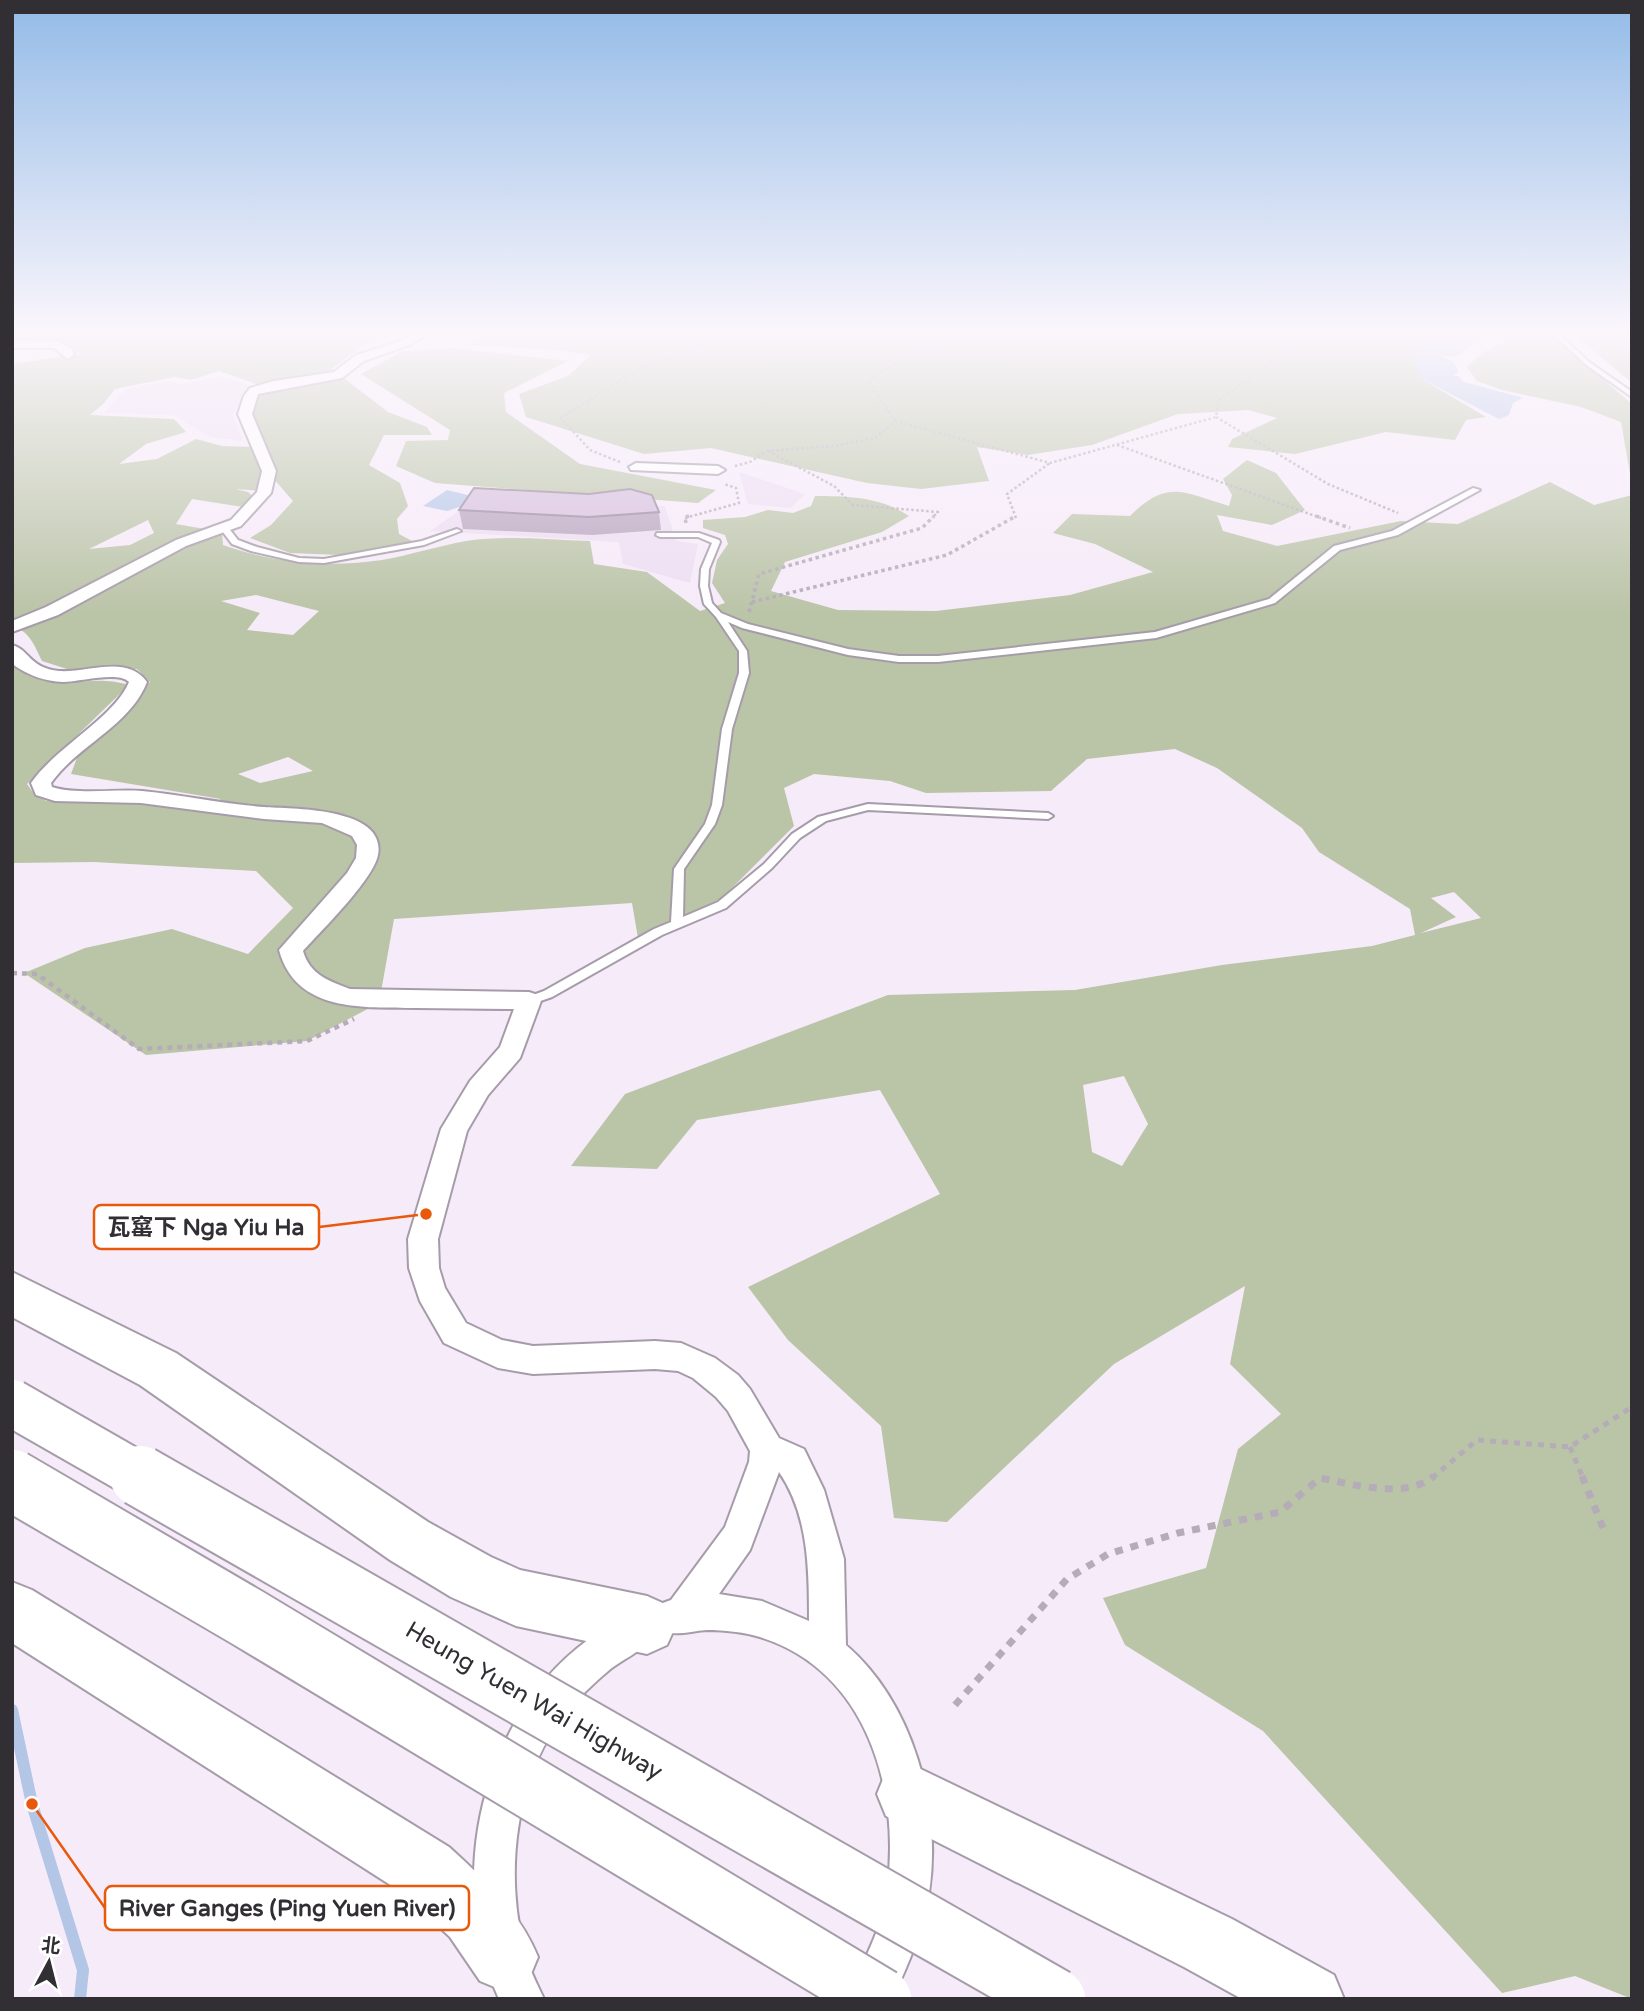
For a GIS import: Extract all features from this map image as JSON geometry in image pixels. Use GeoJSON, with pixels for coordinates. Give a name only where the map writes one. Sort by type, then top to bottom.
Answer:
{"type":"FeatureCollection","features":[{"type":"Feature","properties":{"kind":"highway"},"geometry":{"type":"LineString","coordinates":[[12,1293],[158,1369],[409,1541],[471,1577],[516,1598],[665,1620]]}},
{"type":"Feature","properties":{"kind":"highway","name":"Heung Yuen Wai Highway"},"geometry":{"type":"LineString","coordinates":[[12,1404],[1055,1999]]}},
{"type":"Feature","properties":{"kind":"highway"},"geometry":{"type":"LineString","coordinates":[[12,1480],[248,1618],[881,1999]]}},
{"type":"Feature","properties":{"kind":"highway"},"geometry":{"type":"LineString","coordinates":[[12,1610],[426,1870],[473,1914],[513,1978]]}},
{"type":"Feature","properties":{"kind":"highway"},"geometry":{"type":"LineString","coordinates":[[908,1794],[1235,1958],[1310,1999]]}},
{"type":"Feature","properties":{"kind":"street"},"geometry":{"type":"LineString","coordinates":[[12,627],[86,594],[181,544],[236,523],[264,492],[269,478],[269,471],[251,428]]}},
{"type":"Feature","properties":{"kind":"street"},"geometry":{"type":"LineString","coordinates":[[636,467],[718,470]]}},
{"type":"Feature","properties":{"kind":"street"},"geometry":{"type":"LineString","coordinates":[[12,650],[18,661],[30,670],[46,675],[121,671],[133,675],[138,682],[137,688],[117,711],[52,765],[41,783],[43,791],[55,795],[141,797],[264,813],[326,817],[360,832],[368,845],[367,858],[356,877],[291,950],[296,968],[315,985],[348,998],[529,1001],[511,1051],[479,1088],[454,1129],[423,1239],[424,1268],[431,1292],[455,1333],[498,1354],[533,1360],[655,1355],[681,1357],[704,1368],[727,1386],[739,1400],[767,1449],[756,1495],[738,1538],[665,1620]]}},
{"type":"Feature","properties":{"kind":"street"},"geometry":{"type":"LineString","coordinates":[[767,1449],[792,1461],[817,1517],[825,1559],[828,1651]]}},
{"type":"Feature","properties":{"kind":"street"},"geometry":{"type":"LineString","coordinates":[[513,1978],[494,1904],[494,1851],[503,1799],[520,1751],[545,1708],[575,1673],[610,1645],[665,1620],[733,1612],[783,1624],[828,1651],[864,1689],[891,1737],[908,1794],[912,1841],[909,1892],[896,1942],[868,1999]]}},
{"type":"Feature","properties":{"kind":"lane"},"geometry":{"type":"LineString","coordinates":[[718,615],[745,626],[804,643],[899,659],[938,659],[1156,635],[1272,601],[1337,548],[1395,533],[1476,490]]}},
{"type":"Feature","properties":{"kind":"lane"},"geometry":{"type":"LineString","coordinates":[[224,528],[235,542],[254,549],[299,560],[324,561],[413,545],[457,531]]}},
{"type":"Feature","properties":{"kind":"lane"},"geometry":{"type":"LineString","coordinates":[[660,535],[688,534],[709,537],[716,542],[705,569],[704,586],[708,604],[733,633],[743,651],[744,673],[727,729],[717,805],[710,824],[679,869],[677,925]]}},
{"type":"Feature","properties":{"kind":"lane"},"geometry":{"type":"LineString","coordinates":[[529,1001],[548,994],[657,932],[722,905],[768,866],[796,836],[822,819],[869,807],[1048,816]]}},
{"type":"Feature","properties":{"kind":"path"},"geometry":{"type":"LineString","coordinates":[[570,428],[590,450],[636,467]]}},
{"type":"Feature","properties":{"kind":"path"},"geometry":{"type":"LineString","coordinates":[[688,534],[685,517],[739,503],[736,488],[716,481],[718,470],[750,462],[767,451],[833,446],[875,438],[887,428]]}},
{"type":"Feature","properties":{"kind":"path"},"geometry":{"type":"LineString","coordinates":[[920,428],[1050,463]]}},
{"type":"Feature","properties":{"kind":"path"},"geometry":{"type":"LineString","coordinates":[[752,602],[947,555],[1017,517],[1007,494],[1050,463],[1176,428]]}},
{"type":"Feature","properties":{"kind":"path"},"geometry":{"type":"LineString","coordinates":[[1234,428],[1328,484],[1418,520]]}},
{"type":"Feature","properties":{"kind":"path"},"geometry":{"type":"LineString","coordinates":[[1117,444],[1377,538]]}},
{"type":"Feature","properties":{"kind":"path"},"geometry":{"type":"LineString","coordinates":[[745,626],[759,574],[922,528],[938,512],[853,505],[834,486],[767,451]]}},
{"type":"Feature","properties":{"kind":"path"},"geometry":{"type":"LineString","coordinates":[[12,973],[37,974],[139,1049],[307,1041],[400,999]]}},
{"type":"Feature","properties":{"kind":"path"},"geometry":{"type":"LineString","coordinates":[[955,1705],[1067,1579],[1108,1554],[1178,1533],[1280,1512],[1320,1478],[1390,1490],[1428,1481],[1477,1440],[1570,1447],[1632,1407]]}},
{"type":"Feature","properties":{"kind":"path"},"geometry":{"type":"LineString","coordinates":[[1570,1447],[1603,1528]]}},
{"type":"Feature","properties":{"kind":"shaded area"},"geometry":{"type":"Polygon","coordinates":[[[195,428],[238,428],[243,441],[211,437],[195,428]]]}},
{"type":"Feature","properties":{"kind":"shaded area"},"geometry":{"type":"Polygon","coordinates":[[[739,472],[805,494],[791,508],[748,504],[739,472]]]}},
{"type":"Feature","properties":{"kind":"shaded area"},"geometry":{"type":"Polygon","coordinates":[[[473,501],[665,506],[676,541],[698,544],[690,583],[623,564],[619,542],[430,531],[473,501]]]}},
{"type":"Feature","properties":{"kind":"green space"},"geometry":{"type":"Polygon","coordinates":[[[12,428],[182,428],[186,432],[146,444],[119,464],[157,459],[196,439],[222,446],[255,447],[265,471],[262,491],[235,489],[248,492],[255,498],[243,507],[192,499],[176,524],[222,532],[223,545],[242,551],[281,560],[342,564],[382,560],[481,539],[590,541],[594,564],[647,572],[700,611],[725,603],[712,583],[717,560],[728,544],[725,535],[703,528],[703,520],[745,517],[768,510],[793,513],[811,506],[815,496],[876,501],[909,516],[882,532],[785,562],[771,591],[838,610],[936,611],[1070,595],[1153,572],[1095,544],[1053,533],[1072,514],[1130,516],[1143,504],[1166,493],[1188,493],[1229,506],[1232,495],[1223,479],[1247,460],[1276,473],[1305,510],[1272,525],[1217,515],[1223,531],[1277,546],[1401,521],[1458,524],[1550,482],[1594,505],[1632,495],[1632,1999],[1575,1976],[1502,1993],[1263,1731],[1125,1645],[1103,1598],[1206,1568],[1238,1449],[1281,1414],[1230,1364],[1245,1286],[1114,1364],[947,1522],[894,1518],[881,1426],[788,1340],[748,1287],[940,1194],[880,1090],[697,1120],[657,1169],[571,1166],[625,1094],[888,995],[1075,990],[1222,965],[1372,946],[1415,935],[1410,909],[1319,852],[1302,828],[1217,768],[1175,749],[1087,759],[1051,791],[926,793],[890,781],[814,774],[784,788],[794,826],[722,898],[638,938],[632,903],[394,919],[379,1003],[307,1041],[146,1055],[24,973],[85,948],[172,929],[248,954],[293,908],[256,871],[94,862],[12,863],[12,660],[29,672],[58,682],[97,681],[129,685],[27,784],[34,794],[46,801],[210,804],[221,799],[71,774],[78,755],[150,682],[137,669],[67,669],[42,661],[27,635],[12,627],[12,428]],[[148,520],[89,549],[130,545],[154,533],[148,520]],[[256,595],[221,601],[260,613],[247,630],[293,635],[319,611],[256,595]],[[288,757],[238,774],[260,783],[313,771],[288,757]],[[1454,892],[1431,898],[1456,917],[1421,933],[1481,918],[1454,892]],[[1124,1076],[1083,1085],[1092,1152],[1122,1166],[1148,1124],[1124,1076]]]}},
{"type":"Feature","properties":{"kind":"green space"},"geometry":{"type":"Polygon","coordinates":[[[258,428],[428,428],[432,435],[384,435],[369,465],[400,483],[408,506],[397,519],[399,534],[414,542],[340,555],[290,553],[250,538],[271,525],[293,501],[273,478],[268,450],[258,428]]]}},
{"type":"Feature","properties":{"kind":"green space"},"geometry":{"type":"Polygon","coordinates":[[[447,428],[529,428],[580,464],[716,490],[698,503],[435,483],[396,466],[406,441],[448,440],[450,430],[447,428]]]}},
{"type":"Feature","properties":{"kind":"green space"},"geometry":{"type":"Polygon","coordinates":[[[561,428],[1140,428],[1092,445],[1028,455],[977,447],[989,481],[921,489],[867,483],[711,448],[644,454],[561,428]]]}},
{"type":"Feature","properties":{"kind":"green space"},"geometry":{"type":"Polygon","coordinates":[[[1256,428],[1462,428],[1455,440],[1386,432],[1295,454],[1228,447],[1232,439],[1256,428]]]}},
{"type":"Feature","properties":{"kind":"green space"},"geometry":{"type":"Polygon","coordinates":[[[1622,428],[1632,428],[1632,485],[1622,428]]]}},
{"type":"Feature","properties":{"kind":"water"},"geometry":{"type":"Polygon","coordinates":[[[447,490],[484,499],[447,511],[423,506],[447,490]]]}},
{"type":"Feature","properties":{"kind":"building"},"geometry":{"type":"Polygon","coordinates":[[[474,488],[589,494],[630,489],[652,495],[659,512],[589,517],[459,510],[474,488]]]}},
{"type":"Feature","properties":{"kind":"waterway"},"geometry":{"type":"LineString","coordinates":[[12,1710],[32,1804],[83,1970],[80,1999]]}},
{"type":"Feature","properties":{"kind":"place","name":"瓦窰下 Nga Yiu Ha"},"geometry":{"type":"Point","coordinates":[426,1214]}},
{"type":"Feature","properties":{"kind":"place","name":"River Ganges (Ping Yuen River)"},"geometry":{"type":"Point","coordinates":[32,1804]}}]}
